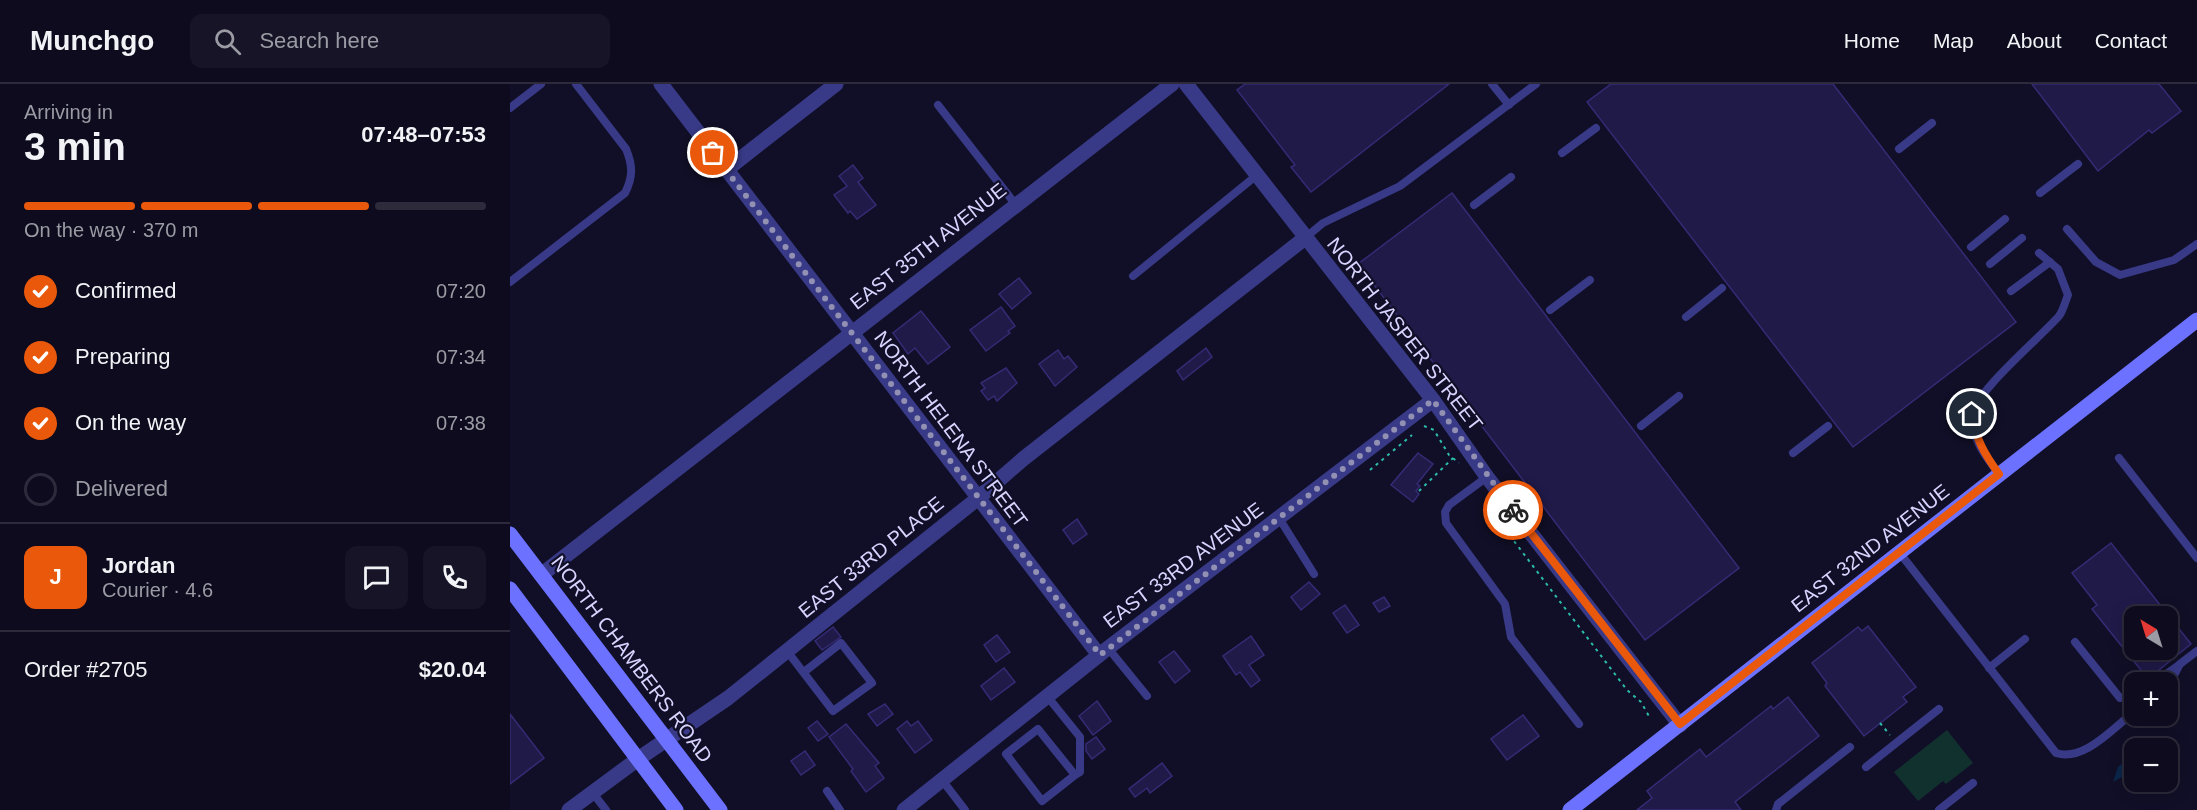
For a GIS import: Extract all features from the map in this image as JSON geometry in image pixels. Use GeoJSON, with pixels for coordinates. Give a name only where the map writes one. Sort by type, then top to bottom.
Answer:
{"type":"FeatureCollection","features":[{"type":"Feature","properties":{"kind":"street","name":"NORTH HELENA STREET"},"geometry":{"type":"LineString","coordinates":[[661,84],[977,499],[1104,652]]}},
{"type":"Feature","properties":{"kind":"street"},"geometry":{"type":"LineString","coordinates":[[726,171],[836,84]]}},
{"type":"Feature","properties":{"kind":"street","name":"EAST 35TH AVENUE"},"geometry":{"type":"LineString","coordinates":[[541,575],[1172,84]]}},
{"type":"Feature","properties":{"kind":"street","name":"NORTH JASPER STREET"},"geometry":{"type":"LineString","coordinates":[[1185,84],[1433,400],[1487,477],[1680,724]]}},
{"type":"Feature","properties":{"kind":"street","name":"EAST 33RD PLACE"},"geometry":{"type":"LineString","coordinates":[[569,810],[638,759],[728,698],[977,499],[1023,459],[1305,238]]}},
{"type":"Feature","properties":{"kind":"street","name":"EAST 32ND AVENUE"},"geometry":{"type":"LineString","coordinates":[[1570,810],[2197,320]]}},
{"type":"Feature","properties":{"kind":"street","name":"EAST 33RD AVENUE"},"geometry":{"type":"LineString","coordinates":[[904,810],[1047,696],[1433,400]]}},
{"type":"Feature","properties":{"kind":"street","name":"NORTH CHAMBERS ROAD"},"geometry":{"type":"LineString","coordinates":[[510,534],[720,810]]}},
{"type":"Feature","properties":{"kind":"street"},"geometry":{"type":"LineString","coordinates":[[510,589],[676,810]]}},
{"type":"Feature","properties":{"kind":"lane"},"geometry":{"type":"LineString","coordinates":[[510,108],[541,84]]}},
{"type":"Feature","properties":{"kind":"lane"},"geometry":{"type":"LineString","coordinates":[[510,282],[625,193],[632,179],[631,162],[626,149],[576,84]]}},
{"type":"Feature","properties":{"kind":"lane"},"geometry":{"type":"LineString","coordinates":[[1492,84],[1509,105]]}},
{"type":"Feature","properties":{"kind":"lane"},"geometry":{"type":"LineString","coordinates":[[1305,238],[1323,223],[1400,186],[1536,84]]}},
{"type":"Feature","properties":{"kind":"lane"},"geometry":{"type":"LineString","coordinates":[[938,105],[1016,205]]}},
{"type":"Feature","properties":{"kind":"lane"},"geometry":{"type":"LineString","coordinates":[[1899,149],[1932,123]]}},
{"type":"Feature","properties":{"kind":"lane"},"geometry":{"type":"LineString","coordinates":[[1562,153],[1596,128]]}},
{"type":"Feature","properties":{"kind":"lane"},"geometry":{"type":"LineString","coordinates":[[2040,193],[2078,164]]}},
{"type":"Feature","properties":{"kind":"lane"},"geometry":{"type":"LineString","coordinates":[[1133,276],[1257,175]]}},
{"type":"Feature","properties":{"kind":"lane"},"geometry":{"type":"LineString","coordinates":[[1474,205],[1511,177]]}},
{"type":"Feature","properties":{"kind":"lane"},"geometry":{"type":"LineString","coordinates":[[1971,247],[2005,219]]}},
{"type":"Feature","properties":{"kind":"lane"},"geometry":{"type":"LineString","coordinates":[[2067,229],[2096,262],[2120,275],[2174,260],[2197,243]]}},
{"type":"Feature","properties":{"kind":"lane"},"geometry":{"type":"LineString","coordinates":[[1989,264],[2022,238]]}},
{"type":"Feature","properties":{"kind":"lane"},"geometry":{"type":"LineString","coordinates":[[1999,474],[1984,454],[1974,431],[1972,414],[1983,393],[2061,314],[2068,295],[2058,269],[2039,253]]}},
{"type":"Feature","properties":{"kind":"lane"},"geometry":{"type":"LineString","coordinates":[[2011,291],[2050,262]]}},
{"type":"Feature","properties":{"kind":"lane"},"geometry":{"type":"LineString","coordinates":[[1550,310],[1590,280]]}},
{"type":"Feature","properties":{"kind":"lane"},"geometry":{"type":"LineString","coordinates":[[1686,317],[1722,288]]}},
{"type":"Feature","properties":{"kind":"lane"},"geometry":{"type":"LineString","coordinates":[[1641,426],[1679,396]]}},
{"type":"Feature","properties":{"kind":"lane"},"geometry":{"type":"LineString","coordinates":[[1793,453],[1828,426]]}},
{"type":"Feature","properties":{"kind":"lane"},"geometry":{"type":"LineString","coordinates":[[2119,458],[2197,558]]}},
{"type":"Feature","properties":{"kind":"lane"},"geometry":{"type":"LineString","coordinates":[[1487,477],[1449,505],[1445,512],[1446,523],[1506,604],[1511,637],[1579,724]]}},
{"type":"Feature","properties":{"kind":"lane"},"geometry":{"type":"LineString","coordinates":[[1280,518],[1314,574]]}},
{"type":"Feature","properties":{"kind":"lane"},"geometry":{"type":"LineString","coordinates":[[1899,552],[2056,753],[2065,756],[2078,754],[2124,720]]}},
{"type":"Feature","properties":{"kind":"lane"},"geometry":{"type":"LineString","coordinates":[[1989,668],[2025,639]]}},
{"type":"Feature","properties":{"kind":"lane"},"geometry":{"type":"LineString","coordinates":[[2075,642],[2120,698],[2124,697]]}},
{"type":"Feature","properties":{"kind":"lane"},"geometry":{"type":"LineString","coordinates":[[787,651],[833,711],[872,683],[842,643],[804,672]]}},
{"type":"Feature","properties":{"kind":"lane"},"geometry":{"type":"LineString","coordinates":[[2169,672],[2197,651]]}},
{"type":"Feature","properties":{"kind":"lane"},"geometry":{"type":"LineString","coordinates":[[1104,652],[1147,696]]}},
{"type":"Feature","properties":{"kind":"lane"},"geometry":{"type":"LineString","coordinates":[[2176,672],[2180,664]]}},
{"type":"Feature","properties":{"kind":"lane"},"geometry":{"type":"LineString","coordinates":[[1047,696],[1080,737],[1082,754],[1080,772],[1042,801],[1006,754],[1038,729],[1076,775]]}},
{"type":"Feature","properties":{"kind":"lane"},"geometry":{"type":"LineString","coordinates":[[1866,767],[1939,709]]}},
{"type":"Feature","properties":{"kind":"lane"},"geometry":{"type":"LineString","coordinates":[[1776,810],[1779,804],[1850,747]]}},
{"type":"Feature","properties":{"kind":"lane"},"geometry":{"type":"LineString","coordinates":[[942,780],[965,810]]}},
{"type":"Feature","properties":{"kind":"lane"},"geometry":{"type":"LineString","coordinates":[[1939,810],[1973,783]]}},
{"type":"Feature","properties":{"kind":"lane"},"geometry":{"type":"LineString","coordinates":[[827,791],[840,810]]}},
{"type":"Feature","properties":{"kind":"lane"},"geometry":{"type":"LineString","coordinates":[[592,792],[606,810]]}},
{"type":"Feature","properties":{"kind":"path"},"geometry":{"type":"LineString","coordinates":[[1420,428],[1426,425],[1434,430],[1442,446],[1462,466]]}},
{"type":"Feature","properties":{"kind":"path"},"geometry":{"type":"LineString","coordinates":[[1370,470],[1414,433]]}},
{"type":"Feature","properties":{"kind":"path"},"geometry":{"type":"LineString","coordinates":[[1419,491],[1453,458]]}},
{"type":"Feature","properties":{"kind":"path"},"geometry":{"type":"LineString","coordinates":[[1492,506],[1498,520],[1627,690],[1641,702],[1650,718]]}},
{"type":"Feature","properties":{"kind":"path"},"geometry":{"type":"LineString","coordinates":[[1880,723],[1896,743]]}},
{"type":"Feature","properties":{"kind":"green space"},"geometry":{"type":"Polygon","coordinates":[[[1947,730],[1973,763],[1946,784],[1943,781],[1918,801],[1894,772],[1947,730]]]}},
{"type":"Feature","properties":{"kind":"water"},"geometry":{"type":"Polygon","coordinates":[[[2124,762],[2124,776],[2113,782],[2118,767],[2124,762]]]}},
{"type":"Feature","properties":{"kind":"building"},"geometry":{"type":"Polygon","coordinates":[[[1245,84],[1449,84],[1311,192],[1291,167],[1295,165],[1237,90],[1245,84]]]}},
{"type":"Feature","properties":{"kind":"building"},"geometry":{"type":"Polygon","coordinates":[[[1611,84],[1833,84],[2016,322],[1853,447],[1587,102],[1611,84]]]}},
{"type":"Feature","properties":{"kind":"building"},"geometry":{"type":"Polygon","coordinates":[[[2032,84],[2159,84],[2181,111],[2152,133],[2149,130],[2098,171],[2032,84]]]}},
{"type":"Feature","properties":{"kind":"building"},"geometry":{"type":"Polygon","coordinates":[[[853,165],[863,178],[858,182],[876,205],[857,219],[850,211],[848,213],[834,195],[847,186],[839,176],[853,165]]]}},
{"type":"Feature","properties":{"kind":"building"},"geometry":{"type":"Polygon","coordinates":[[[1452,193],[1739,568],[1645,640],[1358,264],[1452,193]]]}},
{"type":"Feature","properties":{"kind":"building"},"geometry":{"type":"Polygon","coordinates":[[[1019,278],[1031,293],[1012,309],[999,294],[1019,278]]]}},
{"type":"Feature","properties":{"kind":"building"},"geometry":{"type":"Polygon","coordinates":[[[1001,307],[1015,326],[1008,331],[1010,333],[986,351],[970,330],[1001,307]]]}},
{"type":"Feature","properties":{"kind":"building"},"geometry":{"type":"Polygon","coordinates":[[[921,311],[950,347],[928,364],[915,348],[908,354],[893,333],[921,311]]]}},
{"type":"Feature","properties":{"kind":"building"},"geometry":{"type":"Polygon","coordinates":[[[1206,348],[1212,357],[1183,380],[1177,371],[1206,348]]]}},
{"type":"Feature","properties":{"kind":"building"},"geometry":{"type":"Polygon","coordinates":[[[1058,350],[1064,359],[1068,356],[1077,367],[1055,386],[1039,364],[1058,350]]]}},
{"type":"Feature","properties":{"kind":"building"},"geometry":{"type":"Polygon","coordinates":[[[1006,368],[1017,383],[997,401],[994,396],[988,400],[981,391],[985,388],[981,383],[1006,368]]]}},
{"type":"Feature","properties":{"kind":"building"},"geometry":{"type":"Polygon","coordinates":[[[1418,453],[1433,464],[1417,484],[1420,486],[1416,491],[1419,494],[1413,502],[1391,485],[1418,453]]]}},
{"type":"Feature","properties":{"kind":"building"},"geometry":{"type":"Polygon","coordinates":[[[1077,519],[1087,534],[1073,544],[1063,530],[1077,519]]]}},
{"type":"Feature","properties":{"kind":"building"},"geometry":{"type":"Polygon","coordinates":[[[2111,543],[2161,606],[2124,606],[2124,649],[2092,609],[2097,605],[2072,573],[2111,543]]]}},
{"type":"Feature","properties":{"kind":"building"},"geometry":{"type":"Polygon","coordinates":[[[1309,582],[1320,594],[1301,610],[1291,597],[1309,582]]]}},
{"type":"Feature","properties":{"kind":"building"},"geometry":{"type":"Polygon","coordinates":[[[1384,597],[1390,606],[1379,612],[1373,603],[1384,597]]]}},
{"type":"Feature","properties":{"kind":"building"},"geometry":{"type":"Polygon","coordinates":[[[1345,605],[1359,625],[1347,633],[1333,613],[1345,605]]]}},
{"type":"Feature","properties":{"kind":"building"},"geometry":{"type":"Polygon","coordinates":[[[1868,626],[1916,687],[1903,697],[1907,702],[1864,736],[1825,686],[1827,683],[1812,663],[1858,627],[1862,631],[1868,626]]]}},
{"type":"Feature","properties":{"kind":"building"},"geometry":{"type":"Polygon","coordinates":[[[833,627],[841,637],[822,650],[815,641],[833,627]]]}},
{"type":"Feature","properties":{"kind":"building"},"geometry":{"type":"Polygon","coordinates":[[[2178,628],[2191,644],[2178,655],[2178,628]]]}},
{"type":"Feature","properties":{"kind":"building"},"geometry":{"type":"Polygon","coordinates":[[[997,635],[1010,652],[996,662],[984,645],[997,635]]]}},
{"type":"Feature","properties":{"kind":"building"},"geometry":{"type":"Polygon","coordinates":[[[1251,636],[1264,655],[1249,665],[1260,680],[1251,687],[1240,672],[1236,675],[1223,656],[1251,636]]]}},
{"type":"Feature","properties":{"kind":"building"},"geometry":{"type":"Polygon","coordinates":[[[1174,651],[1190,671],[1175,683],[1159,662],[1174,651]]]}},
{"type":"Feature","properties":{"kind":"building"},"geometry":{"type":"Polygon","coordinates":[[[2133,660],[2171,660],[2157,672],[2142,672],[2133,660]]]}},
{"type":"Feature","properties":{"kind":"building"},"geometry":{"type":"Polygon","coordinates":[[[1004,668],[1015,682],[991,700],[981,686],[1004,668]]]}},
{"type":"Feature","properties":{"kind":"building"},"geometry":{"type":"Polygon","coordinates":[[[1788,697],[1819,736],[1735,802],[1741,810],[1637,810],[1652,798],[1647,791],[1700,749],[1706,757],[1771,706],[1773,709],[1788,697]]]}},
{"type":"Feature","properties":{"kind":"building"},"geometry":{"type":"Polygon","coordinates":[[[1097,701],[1111,721],[1093,735],[1079,716],[1097,701]]]}},
{"type":"Feature","properties":{"kind":"building"},"geometry":{"type":"Polygon","coordinates":[[[885,704],[893,714],[877,726],[868,714],[885,704]]]}},
{"type":"Feature","properties":{"kind":"building"},"geometry":{"type":"Polygon","coordinates":[[[510,714],[544,758],[510,784],[510,714]]]}},
{"type":"Feature","properties":{"kind":"building"},"geometry":{"type":"Polygon","coordinates":[[[1523,715],[1539,736],[1507,760],[1491,739],[1523,715]]]}},
{"type":"Feature","properties":{"kind":"building"},"geometry":{"type":"Polygon","coordinates":[[[817,721],[828,734],[818,741],[808,728],[817,721]]]}},
{"type":"Feature","properties":{"kind":"building"},"geometry":{"type":"Polygon","coordinates":[[[907,721],[911,726],[918,721],[932,740],[915,753],[897,729],[907,721]]]}},
{"type":"Feature","properties":{"kind":"building"},"geometry":{"type":"Polygon","coordinates":[[[846,724],[879,763],[875,766],[884,778],[866,792],[851,771],[853,769],[829,737],[846,724]]]}},
{"type":"Feature","properties":{"kind":"building"},"geometry":{"type":"Polygon","coordinates":[[[1096,737],[1105,749],[1092,759],[1086,751],[1086,744],[1096,737]]]}},
{"type":"Feature","properties":{"kind":"building"},"geometry":{"type":"Polygon","coordinates":[[[805,751],[815,765],[801,775],[791,761],[805,751]]]}},
{"type":"Feature","properties":{"kind":"building"},"geometry":{"type":"Polygon","coordinates":[[[1162,763],[1172,776],[1150,793],[1147,788],[1135,797],[1129,789],[1162,763]]]}},
{"type":"Feature","properties":{"kind":"way so far"},"geometry":{"type":"LineString","coordinates":[[713,153],[977,499],[1100,655],[1433,400],[1513,510]]}},
{"type":"Feature","properties":{"kind":"route"},"geometry":{"type":"LineString","coordinates":[[1513,510],[1680,724],[1999,474],[1984,454],[1974,431],[1972,414]]}}]}
